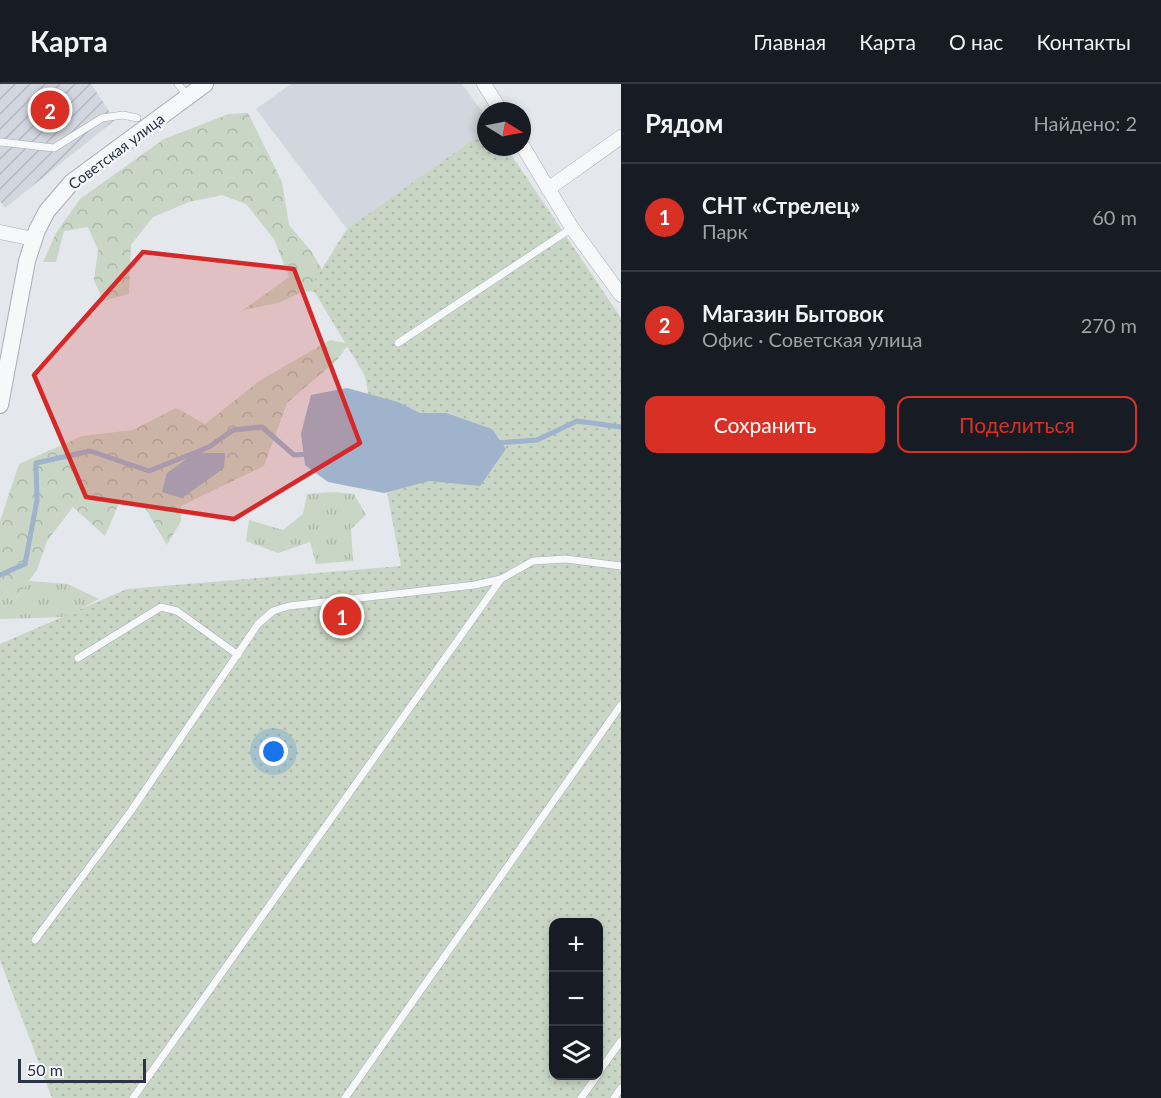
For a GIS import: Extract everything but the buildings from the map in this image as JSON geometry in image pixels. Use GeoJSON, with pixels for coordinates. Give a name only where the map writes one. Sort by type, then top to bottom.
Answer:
{"type":"FeatureCollection","features":[{"type":"Feature","properties":{"kind":"street","name":"Советская улица"},"geometry":{"type":"LineString","coordinates":[[0,405],[27,261],[47,211],[72,182],[183,90],[205,84]]}},
{"type":"Feature","properties":{"kind":"street"},"geometry":{"type":"LineString","coordinates":[[484,84],[495,102]]}},
{"type":"Feature","properties":{"kind":"street"},"geometry":{"type":"LineString","coordinates":[[548,189],[621,137]]}},
{"type":"Feature","properties":{"kind":"street"},"geometry":{"type":"LineString","coordinates":[[528,156],[572,228],[621,296]]}},
{"type":"Feature","properties":{"kind":"street"},"geometry":{"type":"LineString","coordinates":[[0,232],[34,239]]}},
{"type":"Feature","properties":{"kind":"lane"},"geometry":{"type":"LineString","coordinates":[[0,142],[54,148],[102,118],[123,115],[137,118]]}},
{"type":"Feature","properties":{"kind":"lane"},"geometry":{"type":"LineString","coordinates":[[398,343],[572,228]]}},
{"type":"Feature","properties":{"kind":"lane"},"geometry":{"type":"LineString","coordinates":[[34,940],[131,811],[258,624],[273,611],[289,606],[475,585],[501,579],[533,561],[566,559],[621,566]]}},
{"type":"Feature","properties":{"kind":"lane"},"geometry":{"type":"LineString","coordinates":[[133,1098],[501,579]]}},
{"type":"Feature","properties":{"kind":"lane"},"geometry":{"type":"LineString","coordinates":[[78,657],[161,607],[177,611],[238,655]]}},
{"type":"Feature","properties":{"kind":"lane"},"geometry":{"type":"LineString","coordinates":[[345,1098],[621,705]]}},
{"type":"Feature","properties":{"kind":"lane"},"geometry":{"type":"LineString","coordinates":[[603,1067],[621,1041]]}},
{"type":"Feature","properties":{"kind":"lane"},"geometry":{"type":"LineString","coordinates":[[581,1098],[594,1080]]}},
{"type":"Feature","properties":{"kind":"lane"},"geometry":{"type":"LineString","coordinates":[[614,1098],[621,1088]]}},
{"type":"Feature","properties":{"kind":"highlighted area"},"geometry":{"type":"Polygon","coordinates":[[[143,252],[294,269],[360,443],[234,519],[86,497],[34,375],[143,252]]]}},
{"type":"Feature","properties":{"kind":"shaded area"},"geometry":{"type":"Polygon","coordinates":[[[0,84],[91,84],[115,120],[5,208],[0,201],[0,84]]]}},
{"type":"Feature","properties":{"kind":"shaded area"},"geometry":{"type":"Polygon","coordinates":[[[291,84],[462,84],[477,105],[477,136],[347,229],[256,109],[291,84]]]}},
{"type":"Feature","properties":{"kind":"green space"},"geometry":{"type":"Polygon","coordinates":[[[248,113],[282,182],[289,225],[311,251],[337,295],[304,291],[278,303],[243,310],[289,277],[274,239],[246,204],[222,195],[189,202],[153,217],[131,245],[129,294],[103,301],[94,280],[98,250],[88,227],[64,231],[56,262],[43,262],[56,233],[80,199],[164,139],[229,114],[248,113]]]}},
{"type":"Feature","properties":{"kind":"green space"},"geometry":{"type":"Polygon","coordinates":[[[477,136],[477,156],[512,156],[621,318],[621,1098],[52,1098],[0,960],[0,644],[127,589],[401,566],[365,376],[311,286],[347,229],[477,136]]]}},
{"type":"Feature","properties":{"kind":"green space"},"geometry":{"type":"Polygon","coordinates":[[[330,340],[349,344],[337,360],[287,403],[264,466],[181,506],[181,521],[167,545],[145,508],[119,503],[105,536],[73,507],[47,541],[37,570],[14,601],[0,582],[0,521],[19,464],[82,436],[133,430],[176,408],[205,424],[259,381],[330,340]]]}},
{"type":"Feature","properties":{"kind":"green space"},"geometry":{"type":"Polygon","coordinates":[[[333,492],[354,494],[366,515],[351,529],[353,561],[316,564],[310,542],[278,553],[246,541],[249,520],[283,530],[303,514],[307,494],[333,492]]]}},
{"type":"Feature","properties":{"kind":"green space"},"geometry":{"type":"Polygon","coordinates":[[[29,581],[68,584],[99,599],[66,617],[0,619],[0,582],[14,601],[29,581]]]}},
{"type":"Feature","properties":{"kind":"water"},"geometry":{"type":"Polygon","coordinates":[[[347,388],[398,402],[420,413],[446,413],[492,429],[506,449],[480,486],[429,481],[384,493],[328,482],[305,465],[301,434],[311,395],[347,388]]]}},
{"type":"Feature","properties":{"kind":"water"},"geometry":{"type":"Polygon","coordinates":[[[195,453],[225,453],[224,468],[182,498],[162,492],[167,473],[195,453]]]}},
{"type":"Feature","properties":{"kind":"waterway"},"geometry":{"type":"LineString","coordinates":[[496,443],[537,440],[577,421],[621,427]]}},
{"type":"Feature","properties":{"kind":"waterway"},"geometry":{"type":"LineString","coordinates":[[0,575],[25,564],[37,500],[36,463],[90,451],[149,471],[209,447],[233,430],[262,427],[294,455],[310,454]]}},
{"type":"Feature","properties":{"kind":"place","name":"Магазин Бытовок"},"geometry":{"type":"Point","coordinates":[50,110]}},
{"type":"Feature","properties":{"kind":"place","name":"СНТ «Стрелец»"},"geometry":{"type":"Point","coordinates":[342,616]}}]}
